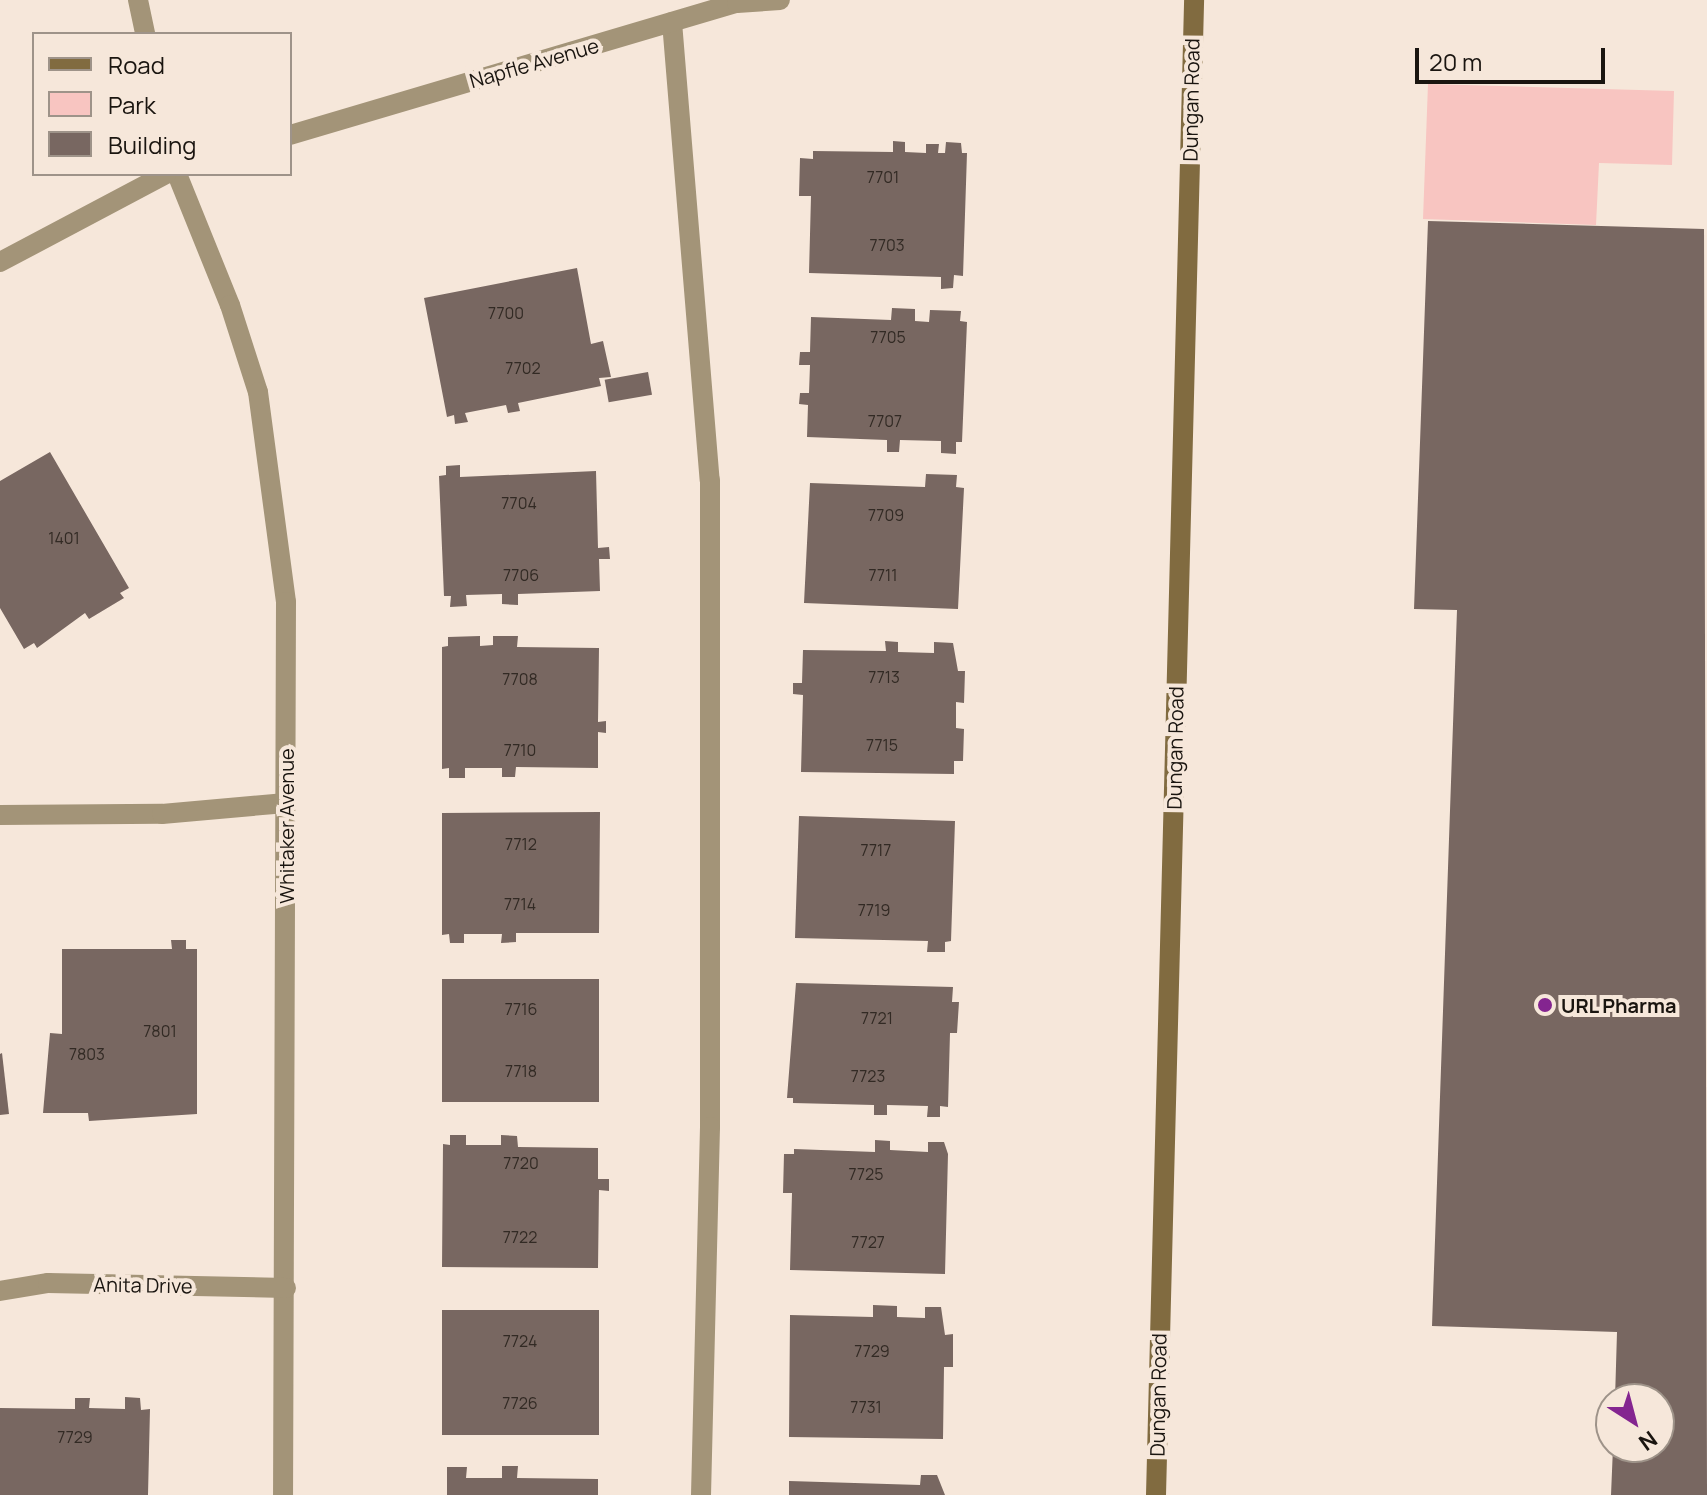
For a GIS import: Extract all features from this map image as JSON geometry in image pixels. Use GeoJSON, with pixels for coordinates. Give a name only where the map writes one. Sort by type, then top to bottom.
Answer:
{"type":"FeatureCollection","features":[{"type":"Feature","properties":{"kind":"street"},"geometry":{"type":"LineString","coordinates":[[138,0],[145,32]]}},
{"type":"Feature","properties":{"kind":"street","name":"Napfle Avenue"},"geometry":{"type":"LineString","coordinates":[[292,134],[737,3],[780,0]]}},
{"type":"Feature","properties":{"kind":"street","name":"Dungan Road"},"geometry":{"type":"LineString","coordinates":[[1156,1495],[1194,0]]}},
{"type":"Feature","properties":{"kind":"street"},"geometry":{"type":"LineString","coordinates":[[672,22],[710,480],[710,1127],[701,1495]]}},
{"type":"Feature","properties":{"kind":"street"},"geometry":{"type":"LineString","coordinates":[[0,262],[162,176]]}},
{"type":"Feature","properties":{"kind":"street","name":"Whitaker Avenue"},"geometry":{"type":"LineString","coordinates":[[178,176],[230,305],[258,392],[286,602],[283,1495]]}},
{"type":"Feature","properties":{"kind":"street"},"geometry":{"type":"LineString","coordinates":[[0,815],[162,814],[286,803]]}},
{"type":"Feature","properties":{"kind":"street","name":"Anita Drive"},"geometry":{"type":"LineString","coordinates":[[0,1291],[48,1283],[286,1288]]}},
{"type":"Feature","properties":{"kind":"green space"},"geometry":{"type":"Polygon","coordinates":[[[1428,84],[1674,91],[1672,165],[1599,163],[1596,225],[1423,219],[1428,84]]]}},
{"type":"Feature","properties":{"kind":"building"},"geometry":{"type":"Polygon","coordinates":[[[893,141],[905,142],[905,152],[926,153],[926,144],[939,144],[938,153],[945,153],[946,142],[961,143],[962,153],[967,153],[963,276],[954,275],[953,288],[941,289],[941,277],[809,273],[811,196],[799,196],[800,158],[813,159],[813,151],[893,152],[893,141]]]}},
{"type":"Feature","properties":{"kind":"building"},"geometry":{"type":"Polygon","coordinates":[[[1704,218],[1707,1495],[1611,1495],[1612,1463],[1675,1463],[1675,1383],[1615,1383],[1617,1332],[1432,1326],[1457,610],[1414,609],[1428,221],[1704,229],[1704,218]]]}},
{"type":"Feature","properties":{"kind":"building"},"geometry":{"type":"Polygon","coordinates":[[[577,268],[591,344],[603,341],[611,377],[599,378],[601,386],[518,403],[520,411],[508,413],[506,405],[465,413],[468,422],[455,424],[454,415],[447,417],[424,298],[577,268]]]}},
{"type":"Feature","properties":{"kind":"building"},"geometry":{"type":"Polygon","coordinates":[[[892,308],[915,309],[915,321],[929,322],[930,310],[961,311],[960,321],[967,322],[962,442],[956,442],[956,454],[941,453],[941,441],[900,440],[899,452],[887,452],[887,440],[807,437],[808,405],[799,404],[800,393],[809,393],[810,365],[799,365],[800,352],[810,352],[811,317],[891,320],[892,308]]]}},
{"type":"Feature","properties":{"kind":"building"},"geometry":{"type":"Polygon","coordinates":[[[648,372],[652,395],[609,402],[605,380],[648,372]]]}},
{"type":"Feature","properties":{"kind":"building"},"geometry":{"type":"Polygon","coordinates":[[[50,452],[129,588],[120,593],[124,598],[89,619],[85,613],[37,648],[34,643],[24,649],[0,608],[0,481],[50,452]]]}},
{"type":"Feature","properties":{"kind":"building"},"geometry":{"type":"Polygon","coordinates":[[[460,465],[460,477],[596,471],[598,548],[609,547],[610,559],[599,559],[600,591],[518,594],[518,605],[502,604],[502,594],[466,595],[467,606],[450,607],[451,596],[444,596],[439,476],[446,475],[446,466],[460,465]]]}},
{"type":"Feature","properties":{"kind":"building"},"geometry":{"type":"Polygon","coordinates":[[[926,474],[957,475],[956,487],[964,488],[958,609],[804,603],[810,483],[925,487],[926,474]]]}},
{"type":"Feature","properties":{"kind":"building"},"geometry":{"type":"Polygon","coordinates":[[[480,636],[480,646],[493,645],[493,636],[518,636],[517,647],[599,648],[598,722],[606,721],[606,733],[598,732],[598,768],[516,767],[515,777],[502,777],[502,768],[465,768],[465,778],[449,778],[449,768],[442,769],[442,647],[448,646],[448,637],[480,636]]]}},
{"type":"Feature","properties":{"kind":"building"},"geometry":{"type":"Polygon","coordinates":[[[885,641],[898,642],[898,652],[934,653],[934,642],[953,643],[958,671],[965,671],[964,703],[956,702],[956,728],[964,729],[963,761],[954,761],[954,774],[801,772],[803,695],[793,694],[793,683],[802,683],[803,650],[886,651],[885,641]]]}},
{"type":"Feature","properties":{"kind":"building"},"geometry":{"type":"Polygon","coordinates":[[[600,812],[599,933],[516,933],[516,942],[501,943],[502,934],[464,934],[464,943],[450,943],[449,934],[442,935],[442,813],[600,812]]]}},
{"type":"Feature","properties":{"kind":"building"},"geometry":{"type":"Polygon","coordinates":[[[799,816],[955,821],[951,941],[945,942],[945,952],[927,952],[928,941],[795,938],[799,816]]]}},
{"type":"Feature","properties":{"kind":"building"},"geometry":{"type":"Polygon","coordinates":[[[171,940],[186,940],[186,949],[197,949],[197,1114],[89,1121],[88,1113],[43,1113],[50,1033],[62,1034],[62,949],[172,949],[171,940]]]}},
{"type":"Feature","properties":{"kind":"building"},"geometry":{"type":"Polygon","coordinates":[[[442,979],[599,979],[599,1102],[442,1102],[442,979]]]}},
{"type":"Feature","properties":{"kind":"building"},"geometry":{"type":"Polygon","coordinates":[[[796,983],[953,987],[952,1002],[959,1002],[957,1033],[950,1033],[948,1107],[940,1106],[940,1117],[927,1117],[928,1106],[887,1105],[887,1115],[874,1115],[874,1105],[793,1103],[793,1098],[787,1098],[796,983]]]}},
{"type":"Feature","properties":{"kind":"building"},"geometry":{"type":"Polygon","coordinates":[[[0,1054],[9,1114],[0,1115],[0,1054]]]}},
{"type":"Feature","properties":{"kind":"building"},"geometry":{"type":"Polygon","coordinates":[[[450,1135],[466,1135],[466,1145],[501,1145],[501,1135],[517,1136],[518,1147],[598,1148],[598,1179],[609,1179],[609,1191],[599,1190],[598,1268],[442,1267],[443,1144],[450,1145],[450,1135]]]}},
{"type":"Feature","properties":{"kind":"building"},"geometry":{"type":"Polygon","coordinates":[[[875,1140],[890,1141],[890,1150],[928,1152],[928,1142],[944,1142],[948,1154],[945,1274],[790,1270],[792,1193],[783,1193],[784,1154],[794,1154],[794,1149],[875,1152],[875,1140]]]}},
{"type":"Feature","properties":{"kind":"building"},"geometry":{"type":"Polygon","coordinates":[[[873,1305],[897,1306],[897,1317],[925,1318],[925,1307],[941,1307],[945,1335],[953,1334],[953,1367],[944,1367],[943,1439],[789,1437],[790,1315],[873,1317],[873,1305]]]}},
{"type":"Feature","properties":{"kind":"building"},"geometry":{"type":"Polygon","coordinates":[[[442,1310],[599,1310],[599,1435],[442,1435],[442,1310]]]}},
{"type":"Feature","properties":{"kind":"building"},"geometry":{"type":"Polygon","coordinates":[[[125,1397],[140,1398],[141,1410],[150,1409],[148,1495],[0,1495],[0,1408],[75,1409],[75,1398],[90,1398],[89,1408],[125,1409],[125,1397]]]}},
{"type":"Feature","properties":{"kind":"building"},"geometry":{"type":"Polygon","coordinates":[[[502,1466],[518,1466],[517,1478],[598,1479],[598,1495],[447,1495],[447,1467],[467,1467],[466,1478],[502,1478],[502,1466]]]}},
{"type":"Feature","properties":{"kind":"building"},"geometry":{"type":"Polygon","coordinates":[[[921,1475],[937,1475],[945,1495],[789,1495],[789,1481],[920,1485],[921,1475]]]}},
{"type":"Feature","properties":{"kind":"place","name":"URL Pharma"},"geometry":{"type":"Point","coordinates":[1545,1005]}}]}
